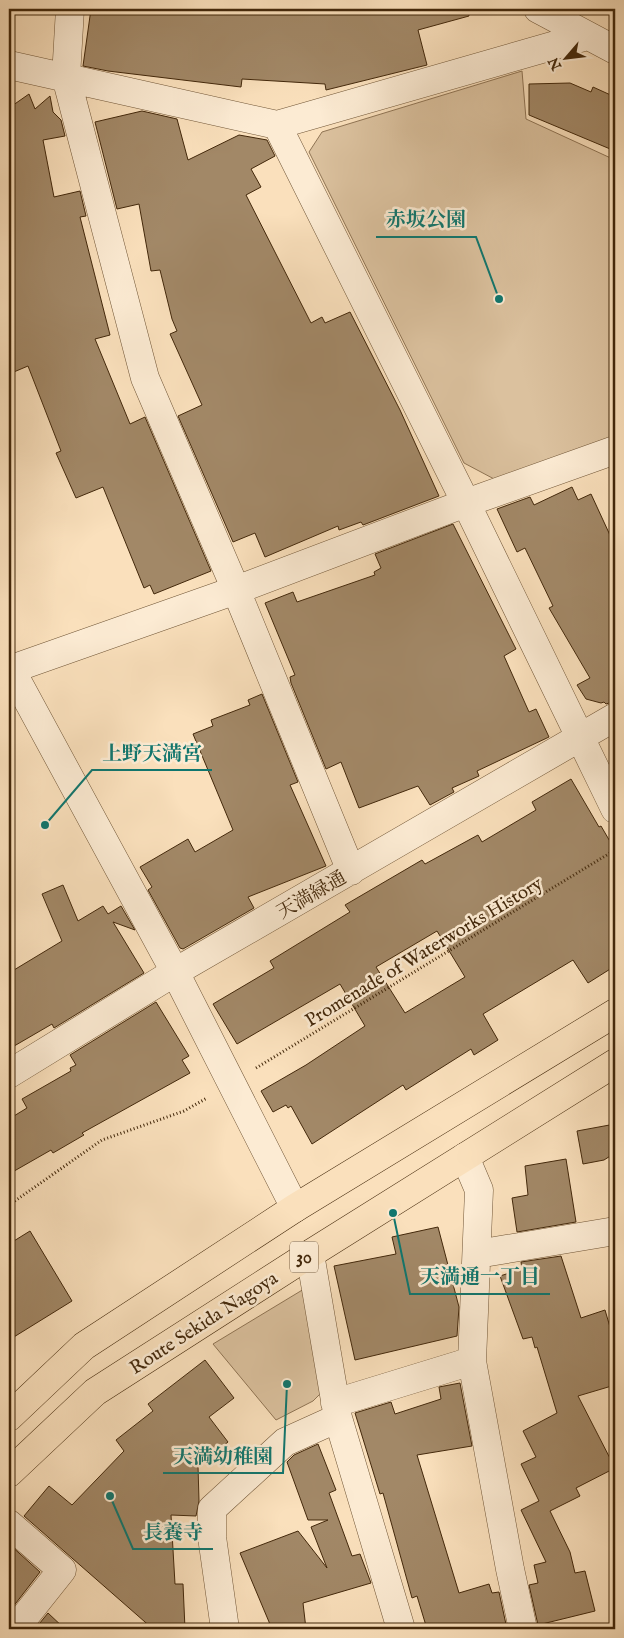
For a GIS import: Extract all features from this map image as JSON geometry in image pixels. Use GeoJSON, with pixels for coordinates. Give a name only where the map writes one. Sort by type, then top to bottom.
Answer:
{"type":"FeatureCollection","features":[{"type":"Feature","properties":{"kind":"main road","name":"30"},"geometry":{"type":"LineString","coordinates":[[9,1416],[84,1346],[295,1208],[615,1012]]}},
{"type":"Feature","properties":{"kind":"main road","name":"Route Sekida Nagoya"},"geometry":{"type":"LineString","coordinates":[[9,1473],[95,1392],[310,1254],[615,1063]]}},
{"type":"Feature","properties":{"kind":"street"},"geometry":{"type":"LineString","coordinates":[[70,9],[66,77],[145,378],[236,590],[351,871]]}},
{"type":"Feature","properties":{"kind":"street"},"geometry":{"type":"LineString","coordinates":[[538,9],[615,50]]}},
{"type":"Feature","properties":{"kind":"street"},"geometry":{"type":"LineString","coordinates":[[9,65],[277,125],[587,36]]}},
{"type":"Feature","properties":{"kind":"street"},"geometry":{"type":"LineString","coordinates":[[277,125],[466,503],[615,809]]}},
{"type":"Feature","properties":{"kind":"street"},"geometry":{"type":"LineString","coordinates":[[295,1208],[175,972],[9,669],[236,590],[466,503],[615,450]]}},
{"type":"Feature","properties":{"kind":"street","name":"天満緑通"},"geometry":{"type":"LineString","coordinates":[[9,1074],[175,972],[615,716]]}},
{"type":"Feature","properties":{"kind":"street"},"geometry":{"type":"LineString","coordinates":[[465,1157],[479,1190],[472,1362],[510,1569],[523,1629]]}},
{"type":"Feature","properties":{"kind":"street"},"geometry":{"type":"LineString","coordinates":[[477,1254],[615,1231]]}},
{"type":"Feature","properties":{"kind":"street"},"geometry":{"type":"LineString","coordinates":[[310,1254],[336,1411],[401,1629]]}},
{"type":"Feature","properties":{"kind":"street"},"geometry":{"type":"LineString","coordinates":[[225,1629],[212,1537],[212,1509],[285,1442],[336,1411],[472,1362]]}},
{"type":"Feature","properties":{"kind":"street"},"geometry":{"type":"LineString","coordinates":[[9,1524],[62,1570],[15,1629]]}},
{"type":"Feature","properties":{"kind":"path","name":"Promenade of Waterworks History"},"geometry":{"type":"LineString","coordinates":[[254,1070],[615,850]]}},
{"type":"Feature","properties":{"kind":"path"},"geometry":{"type":"LineString","coordinates":[[9,1204],[102,1140],[184,1111],[214,1094]]}},
{"type":"Feature","properties":{"kind":"shaded area"},"geometry":{"type":"Polygon","coordinates":[[[522,71],[526,119],[615,160],[615,437],[496,480],[464,463],[309,152],[322,132],[522,71]]]}},
{"type":"Feature","properties":{"kind":"shaded area"},"geometry":{"type":"Polygon","coordinates":[[[304,1289],[331,1383],[313,1401],[276,1420],[213,1344],[304,1289]]]}},
{"type":"Feature","properties":{"kind":"building"},"geometry":{"type":"Polygon","coordinates":[[[91,9],[468,9],[469,16],[418,30],[427,65],[326,90],[325,84],[242,79],[241,87],[108,71],[83,66],[91,9]]]}},
{"type":"Feature","properties":{"kind":"building"},"geometry":{"type":"Polygon","coordinates":[[[570,83],[591,92],[593,87],[615,97],[615,151],[529,115],[529,84],[570,83]]]}},
{"type":"Feature","properties":{"kind":"building"},"geometry":{"type":"Polygon","coordinates":[[[29,94],[35,109],[50,96],[53,112],[61,120],[65,136],[43,140],[54,197],[80,191],[86,216],[80,217],[110,335],[95,339],[130,424],[145,417],[211,571],[154,594],[150,585],[144,588],[103,487],[76,498],[56,453],[61,451],[28,366],[9,374],[9,108],[29,94]]]}},
{"type":"Feature","properties":{"kind":"building"},"geometry":{"type":"Polygon","coordinates":[[[142,111],[177,119],[188,160],[239,135],[267,140],[275,156],[251,169],[261,187],[246,195],[311,323],[322,317],[325,323],[350,312],[400,410],[439,496],[363,525],[361,522],[339,530],[338,526],[265,557],[255,533],[233,542],[178,416],[202,405],[170,334],[177,331],[172,319],[160,270],[151,271],[139,204],[117,209],[95,122],[142,111]]]}},
{"type":"Feature","properties":{"kind":"building"},"geometry":{"type":"Polygon","coordinates":[[[572,487],[578,500],[591,494],[615,546],[615,701],[606,704],[586,699],[577,685],[590,678],[549,608],[553,606],[525,548],[517,552],[497,509],[530,497],[534,505],[572,487]]]}},
{"type":"Feature","properties":{"kind":"building"},"geometry":{"type":"Polygon","coordinates":[[[453,524],[516,649],[504,656],[529,712],[536,709],[549,737],[477,771],[479,776],[452,788],[454,792],[430,805],[418,786],[359,808],[341,762],[326,769],[291,683],[290,677],[295,675],[265,603],[293,592],[297,602],[375,575],[374,572],[381,568],[375,554],[453,524]]]}},
{"type":"Feature","properties":{"kind":"building"},"geometry":{"type":"Polygon","coordinates":[[[262,694],[298,782],[290,785],[326,866],[248,897],[254,908],[183,949],[180,948],[148,890],[152,887],[140,867],[188,839],[195,852],[233,830],[193,734],[213,726],[211,720],[250,705],[248,700],[262,694]]]}},
{"type":"Feature","properties":{"kind":"building"},"geometry":{"type":"Polygon","coordinates":[[[571,779],[615,850],[615,966],[588,983],[573,960],[483,1014],[498,1040],[474,1055],[471,1049],[406,1090],[403,1085],[312,1144],[291,1106],[288,1108],[286,1105],[273,1112],[261,1091],[306,1065],[365,1026],[340,984],[237,1044],[213,1004],[274,968],[270,961],[350,912],[345,905],[422,860],[425,864],[478,835],[482,842],[536,810],[532,802],[571,779]],[[437,931],[376,967],[405,1013],[465,977],[437,931]]]}},
{"type":"Feature","properties":{"kind":"building"},"geometry":{"type":"Polygon","coordinates":[[[63,885],[78,921],[103,906],[108,914],[121,906],[135,930],[113,922],[144,973],[54,1028],[52,1024],[9,1049],[9,973],[62,941],[42,894],[63,885]]]}},
{"type":"Feature","properties":{"kind":"building"},"geometry":{"type":"Polygon","coordinates":[[[156,1002],[189,1056],[182,1060],[190,1073],[82,1133],[84,1135],[53,1153],[51,1150],[9,1174],[9,1119],[27,1108],[22,1099],[71,1071],[70,1068],[76,1065],[70,1055],[156,1002]]]}},
{"type":"Feature","properties":{"kind":"building"},"geometry":{"type":"Polygon","coordinates":[[[615,1124],[615,1153],[604,1160],[583,1164],[577,1131],[615,1124]]]}},
{"type":"Feature","properties":{"kind":"building"},"geometry":{"type":"Polygon","coordinates":[[[566,1159],[576,1222],[517,1232],[512,1198],[528,1195],[525,1166],[566,1159]]]}},
{"type":"Feature","properties":{"kind":"building"},"geometry":{"type":"Polygon","coordinates":[[[438,1227],[459,1307],[457,1336],[355,1360],[334,1266],[396,1254],[392,1237],[438,1227]]]}},
{"type":"Feature","properties":{"kind":"building"},"geometry":{"type":"Polygon","coordinates":[[[30,1231],[72,1301],[9,1340],[9,1244],[30,1231]]]}},
{"type":"Feature","properties":{"kind":"building"},"geometry":{"type":"Polygon","coordinates":[[[561,1256],[581,1318],[605,1310],[615,1344],[615,1385],[578,1396],[615,1468],[576,1488],[580,1496],[550,1511],[570,1552],[575,1573],[585,1571],[595,1611],[538,1625],[529,1585],[538,1583],[534,1565],[546,1562],[521,1510],[539,1501],[521,1464],[536,1457],[523,1431],[557,1413],[537,1347],[535,1348],[532,1337],[523,1339],[500,1276],[522,1269],[521,1262],[561,1256]]]}},
{"type":"Feature","properties":{"kind":"building"},"geometry":{"type":"Polygon","coordinates":[[[205,1360],[234,1398],[209,1417],[228,1442],[198,1466],[199,1501],[196,1516],[171,1515],[175,1584],[183,1584],[185,1629],[153,1629],[24,1516],[49,1486],[72,1505],[124,1451],[116,1440],[153,1411],[148,1404],[205,1360]]]}},
{"type":"Feature","properties":{"kind":"building"},"geometry":{"type":"Polygon","coordinates":[[[460,1383],[472,1446],[417,1455],[459,1593],[489,1584],[492,1593],[499,1592],[507,1629],[427,1629],[417,1596],[412,1598],[383,1493],[380,1494],[355,1413],[391,1402],[395,1414],[441,1399],[439,1387],[460,1383]]]}},
{"type":"Feature","properties":{"kind":"building"},"geometry":{"type":"Polygon","coordinates":[[[318,1444],[336,1490],[329,1493],[352,1556],[360,1554],[371,1583],[303,1603],[306,1629],[272,1629],[240,1553],[298,1531],[327,1568],[311,1527],[328,1520],[308,1520],[287,1462],[294,1455],[318,1444]]]}},
{"type":"Feature","properties":{"kind":"building"},"geometry":{"type":"Polygon","coordinates":[[[9,1544],[40,1572],[9,1612],[9,1544]]]}},
{"type":"Feature","properties":{"kind":"building"},"geometry":{"type":"Polygon","coordinates":[[[48,1613],[65,1629],[35,1629],[48,1613]]]}},
{"type":"Feature","properties":{"kind":"place","name":"赤坂公園"},"geometry":{"type":"Point","coordinates":[499,299]}},
{"type":"Feature","properties":{"kind":"place","name":"上野天満宮"},"geometry":{"type":"Point","coordinates":[45,825]}},
{"type":"Feature","properties":{"kind":"place","name":"天満通一丁目"},"geometry":{"type":"Point","coordinates":[393,1213]}},
{"type":"Feature","properties":{"kind":"place","name":"天満幼稚園"},"geometry":{"type":"Point","coordinates":[287,1384]}},
{"type":"Feature","properties":{"kind":"place","name":"長養寺"},"geometry":{"type":"Point","coordinates":[110,1496]}}]}
